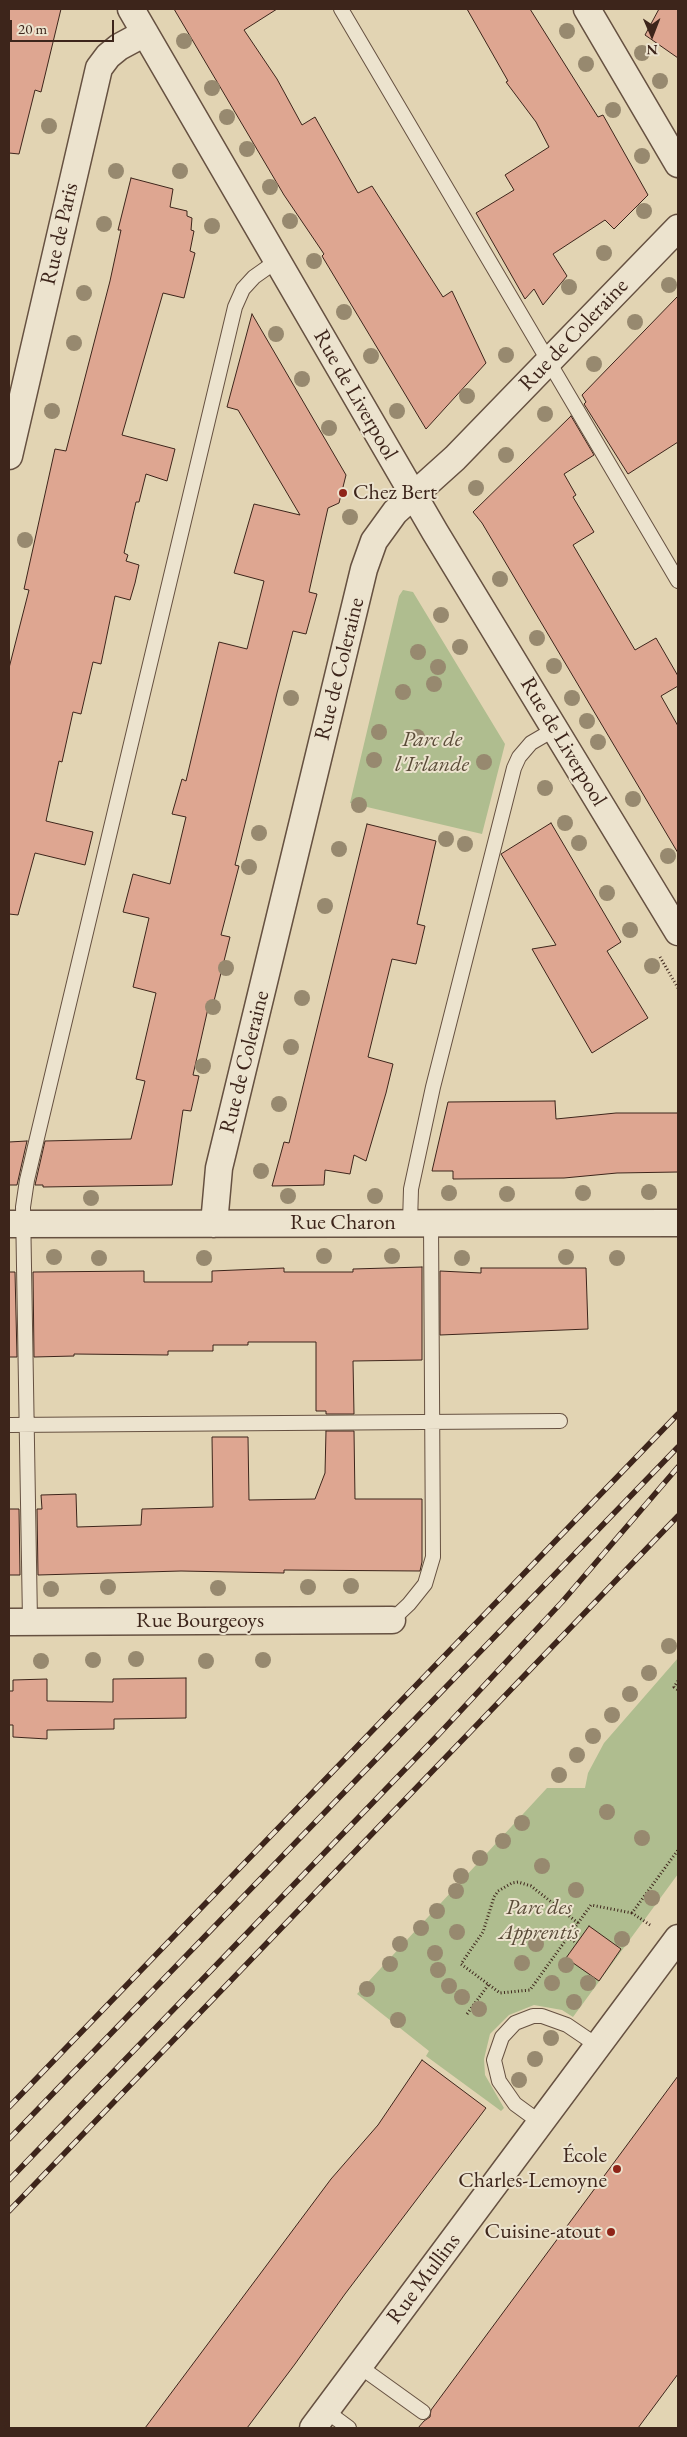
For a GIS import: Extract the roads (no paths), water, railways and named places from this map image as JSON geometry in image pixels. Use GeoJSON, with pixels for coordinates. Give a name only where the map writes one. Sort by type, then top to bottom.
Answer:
{"type":"FeatureCollection","features":[{"type":"Feature","properties":{"kind":"street","name":"Rue de Liverpool"},"geometry":{"type":"LineString","coordinates":[[131,9],[413,495],[678,932]]}},
{"type":"Feature","properties":{"kind":"street"},"geometry":{"type":"LineString","coordinates":[[587,9],[678,164]]}},
{"type":"Feature","properties":{"kind":"street","name":"Rue de Paris"},"geometry":{"type":"LineString","coordinates":[[9,456],[99,68],[108,56],[119,47],[145,33]]}},
{"type":"Feature","properties":{"kind":"street","name":"Rue de Coleraine"},"geometry":{"type":"LineString","coordinates":[[214,1224],[219,1168],[364,569],[374,541],[395,512],[455,458],[678,228]]}},
{"type":"Feature","properties":{"kind":"street","name":"Rue Charon"},"geometry":{"type":"LineString","coordinates":[[16,1224],[678,1223]]}},
{"type":"Feature","properties":{"kind":"street","name":"Rue Bourgeoys"},"geometry":{"type":"LineString","coordinates":[[19,1622],[392,1620]]}},
{"type":"Feature","properties":{"kind":"street","name":"Rue Mullins"},"geometry":{"type":"LineString","coordinates":[[319,2420],[677,1940]]}},
{"type":"Feature","properties":{"kind":"lane"},"geometry":{"type":"LineString","coordinates":[[341,9],[678,581]]}},
{"type":"Feature","properties":{"kind":"lane"},"geometry":{"type":"LineString","coordinates":[[19,1622],[27,1425],[16,1224],[235,306],[242,289],[254,277],[278,260]]}},
{"type":"Feature","properties":{"kind":"lane"},"geometry":{"type":"LineString","coordinates":[[392,1620],[425,1584],[432,1566],[434,1422],[421,1223],[411,1189],[433,1086],[514,768],[519,756],[531,742],[555,729]]}},
{"type":"Feature","properties":{"kind":"lane"},"geometry":{"type":"LineString","coordinates":[[9,1425],[560,1421]]}},
{"type":"Feature","properties":{"kind":"lane"},"geometry":{"type":"LineString","coordinates":[[541,2123],[515,2104],[499,2081],[494,2060],[502,2036],[515,2023],[524,2019],[542,2016],[603,2041]]}},
{"type":"Feature","properties":{"kind":"lane"},"geometry":{"type":"LineString","coordinates":[[359,2366],[423,2412]]}},
{"type":"Feature","properties":{"kind":"lane"},"geometry":{"type":"LineString","coordinates":[[319,2420],[349,2428]]}},
{"type":"Feature","properties":{"kind":"railway"},"geometry":{"type":"LineString","coordinates":[[9,2107],[678,1414]]}},
{"type":"Feature","properties":{"kind":"railway"},"geometry":{"type":"LineString","coordinates":[[9,2139],[678,1447]]}},
{"type":"Feature","properties":{"kind":"railway"},"geometry":{"type":"LineString","coordinates":[[9,2180],[439,1734],[562,1602],[678,1467]]}},
{"type":"Feature","properties":{"kind":"railway"},"geometry":{"type":"LineString","coordinates":[[9,2211],[678,1516]]}},
{"type":"Feature","properties":{"kind":"place","name":"Chez Bert"},"geometry":{"type":"Point","coordinates":[343,493]}},
{"type":"Feature","properties":{"kind":"place","name":"École Charles-Lemoyne"},"geometry":{"type":"Point","coordinates":[617,2169]}},
{"type":"Feature","properties":{"kind":"place","name":"Cuisine-atout"},"geometry":{"type":"Point","coordinates":[611,2232]}},
{"type":"Feature","properties":{"kind":"park label","name":"Parc de l'Irlande"},"geometry":{"type":"Point","coordinates":[432,752]}},
{"type":"Feature","properties":{"kind":"park label","name":"Parc des Apprentis"},"geometry":{"type":"Point","coordinates":[539,1920]}}]}
